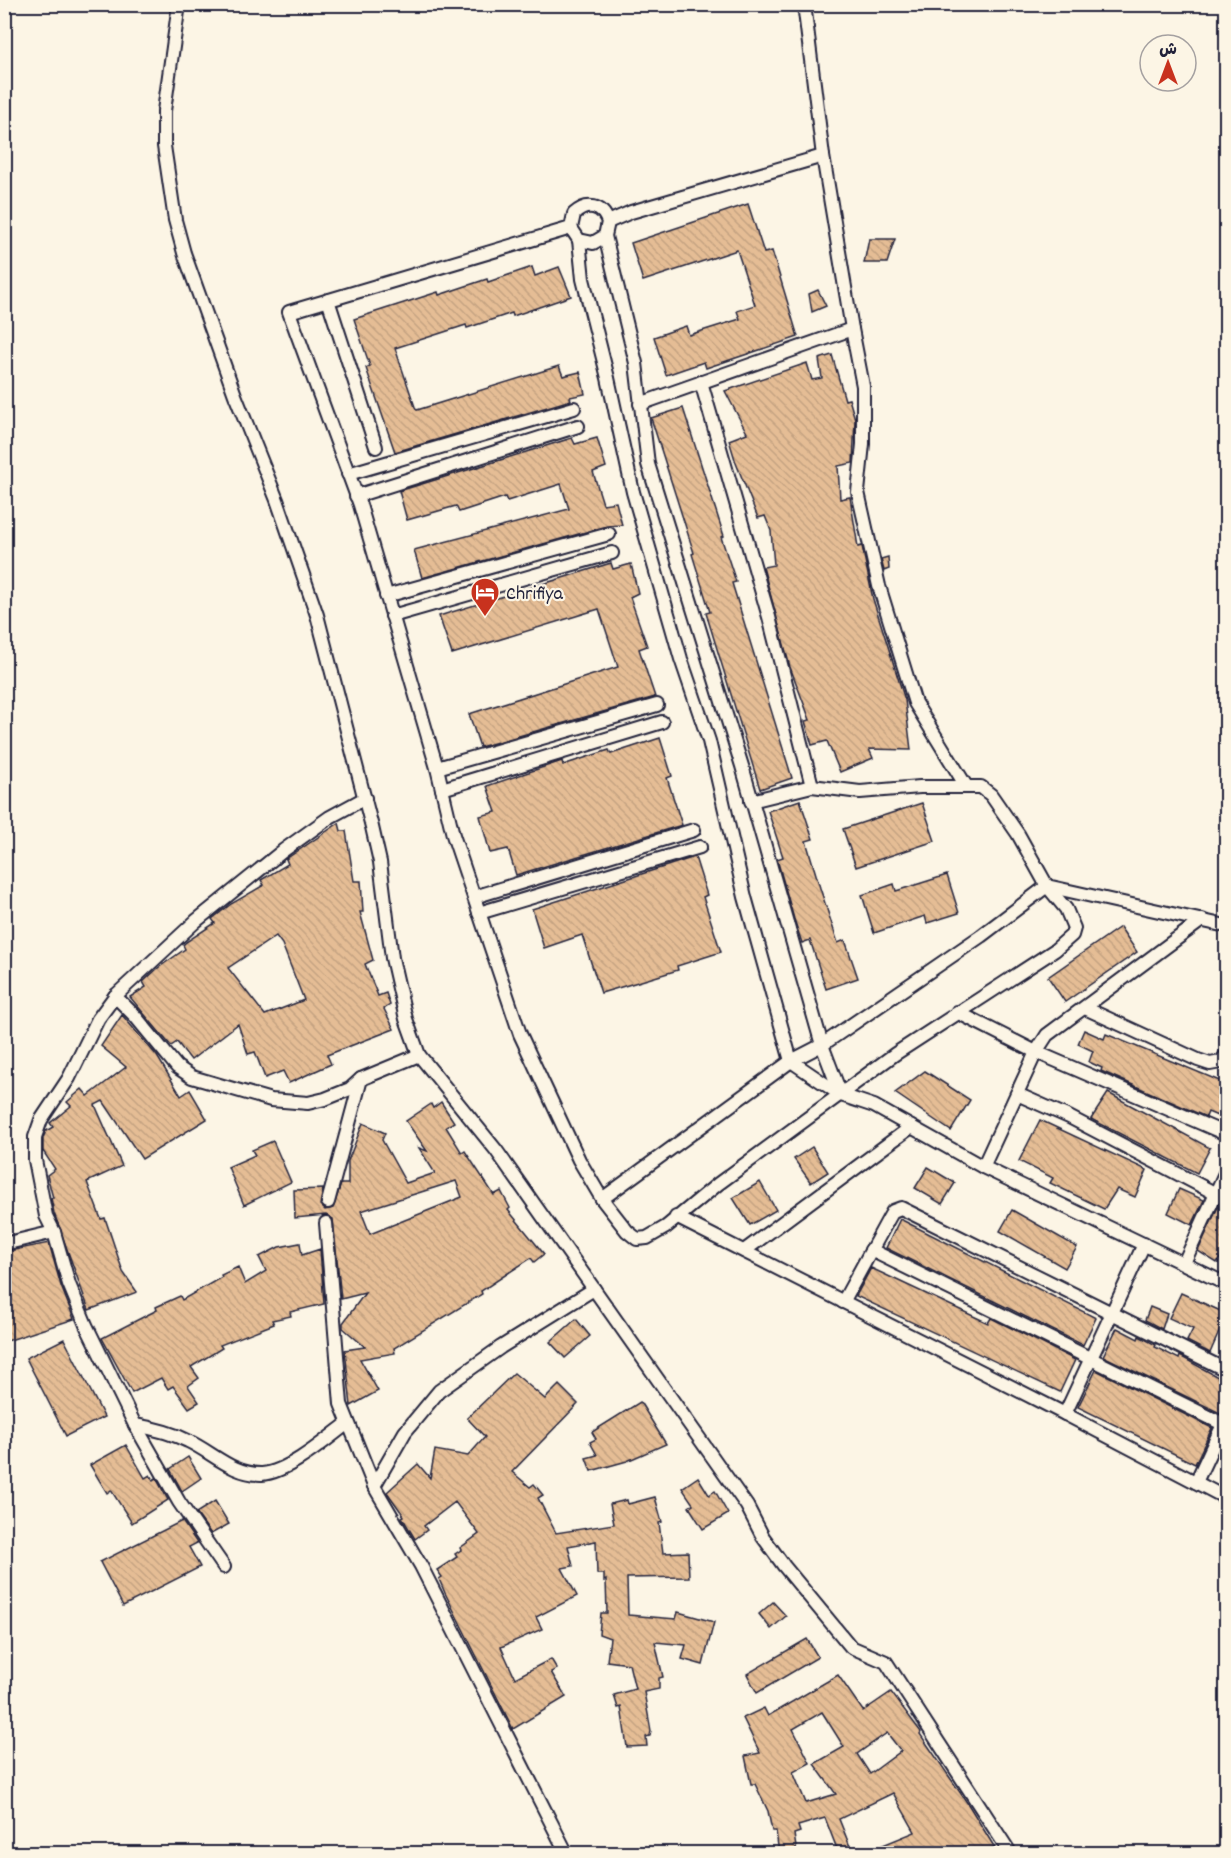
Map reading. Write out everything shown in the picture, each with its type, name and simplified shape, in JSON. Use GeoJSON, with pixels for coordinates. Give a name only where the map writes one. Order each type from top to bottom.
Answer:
{"type":"FeatureCollection","features":[{"type":"Feature","properties":{"kind":"street"},"geometry":{"type":"LineString","coordinates":[[179,4],[164,111],[164,146],[175,220],[184,253],[235,395],[277,500],[316,615],[380,862],[392,958],[406,1019],[419,1056],[496,1150],[574,1257],[594,1289],[747,1506],[763,1537],[784,1566],[851,1647],[886,1662],[1011,1854]]}},
{"type":"Feature","properties":{"kind":"street"},"geometry":{"type":"LineString","coordinates":[[804,4],[823,156],[863,386],[863,444],[858,492],[879,586],[915,703],[966,786]]}},
{"type":"Feature","properties":{"kind":"street"},"geometry":{"type":"LineString","coordinates":[[608,222],[640,209],[823,156]]}},
{"type":"Feature","properties":{"kind":"street"},"geometry":{"type":"LineString","coordinates":[[842,1095],[822,1045],[751,801],[651,475],[636,363],[605,236],[608,222],[601,210],[586,206],[574,214],[571,228],[579,240],[587,298],[609,378],[633,492],[681,659],[709,741],[744,897],[791,1061],[842,1095],[874,1106],[983,1167],[1227,1284]]}},
{"type":"Feature","properties":{"kind":"street"},"geometry":{"type":"LineString","coordinates":[[571,228],[289,312],[356,496],[437,768],[453,835],[520,1034],[579,1160],[602,1199],[627,1231],[637,1239],[647,1238],[895,1054],[1055,950],[1072,935],[1074,928],[1066,909],[1047,886],[1018,834],[991,795],[981,787],[860,792],[812,786],[751,801]]}},
{"type":"Feature","properties":{"kind":"street"},"geometry":{"type":"LineString","coordinates":[[579,240],[593,243],[605,236]]}},
{"type":"Feature","properties":{"kind":"street"},"geometry":{"type":"LineString","coordinates":[[328,300],[376,447]]}},
{"type":"Feature","properties":{"kind":"street"},"geometry":{"type":"LineString","coordinates":[[640,404],[852,329]]}},
{"type":"Feature","properties":{"kind":"street"},"geometry":{"type":"LineString","coordinates":[[701,382],[769,617],[812,786]]}},
{"type":"Feature","properties":{"kind":"street"},"geometry":{"type":"LineString","coordinates":[[348,474],[574,408]]}},
{"type":"Feature","properties":{"kind":"street"},"geometry":{"type":"LineString","coordinates":[[356,496],[578,426]]}},
{"type":"Feature","properties":{"kind":"street"},"geometry":{"type":"LineString","coordinates":[[484,434],[491,454]]}},
{"type":"Feature","properties":{"kind":"street"},"geometry":{"type":"LineString","coordinates":[[386,596],[609,534]]}},
{"type":"Feature","properties":{"kind":"street"},"geometry":{"type":"LineString","coordinates":[[392,616],[612,553]]}},
{"type":"Feature","properties":{"kind":"street"},"geometry":{"type":"LineString","coordinates":[[514,559],[521,580]]}},
{"type":"Feature","properties":{"kind":"street"},"geometry":{"type":"LineString","coordinates":[[437,768],[657,705]]}},
{"type":"Feature","properties":{"kind":"street"},"geometry":{"type":"LineString","coordinates":[[442,789],[578,750],[662,722]]}},
{"type":"Feature","properties":{"kind":"street"},"geometry":{"type":"LineString","coordinates":[[572,729],[578,750]]}},
{"type":"Feature","properties":{"kind":"street"},"geometry":{"type":"LineString","coordinates":[[224,1567],[179,1502],[135,1425],[86,1325],[69,1284],[54,1232],[46,1216],[35,1160],[35,1137],[41,1120],[69,1078],[98,1019],[115,996],[196,921],[284,850],[330,817],[365,798]]}},
{"type":"Feature","properties":{"kind":"street"},"geometry":{"type":"LineString","coordinates":[[474,897],[694,830]]}},
{"type":"Feature","properties":{"kind":"street"},"geometry":{"type":"LineString","coordinates":[[479,913],[603,878],[700,847]]}},
{"type":"Feature","properties":{"kind":"street"},"geometry":{"type":"LineString","coordinates":[[597,860],[603,878]]}},
{"type":"Feature","properties":{"kind":"street"},"geometry":{"type":"LineString","coordinates":[[602,1199],[791,1061],[822,1045],[981,936],[1047,886],[1227,926]]}},
{"type":"Feature","properties":{"kind":"street"},"geometry":{"type":"LineString","coordinates":[[983,1167],[1036,1052],[1047,1035],[1203,920]]}},
{"type":"Feature","properties":{"kind":"street"},"geometry":{"type":"LineString","coordinates":[[115,996],[135,1016],[177,1067],[192,1077],[210,1084],[253,1096],[308,1103],[350,1089],[361,1079],[419,1056]]}},
{"type":"Feature","properties":{"kind":"street"},"geometry":{"type":"LineString","coordinates":[[1085,1008],[1210,1064],[1221,1062],[1227,1055]]}},
{"type":"Feature","properties":{"kind":"street"},"geometry":{"type":"LineString","coordinates":[[957,1012],[1036,1052],[1227,1134]]}},
{"type":"Feature","properties":{"kind":"street"},"geometry":{"type":"LineString","coordinates":[[328,1202],[361,1079]]}},
{"type":"Feature","properties":{"kind":"street"},"geometry":{"type":"LineString","coordinates":[[1017,1094],[1069,1117],[1221,1197]]}},
{"type":"Feature","properties":{"kind":"street"},"geometry":{"type":"LineString","coordinates":[[744,1251],[911,1127]]}},
{"type":"Feature","properties":{"kind":"street"},"geometry":{"type":"LineString","coordinates":[[1184,1263],[1221,1197],[1227,1171]]}},
{"type":"Feature","properties":{"kind":"street"},"geometry":{"type":"LineString","coordinates":[[843,1302],[893,1212],[901,1208],[1227,1370]]}},
{"type":"Feature","properties":{"kind":"street"},"geometry":{"type":"LineString","coordinates":[[676,1217],[1227,1498]]}},
{"type":"Feature","properties":{"kind":"street"},"geometry":{"type":"LineString","coordinates":[[326,1223],[338,1386],[348,1423],[374,1486],[421,1566],[567,1854]]}},
{"type":"Feature","properties":{"kind":"street"},"geometry":{"type":"LineString","coordinates":[[4,1244],[54,1232]]}},
{"type":"Feature","properties":{"kind":"street"},"geometry":{"type":"LineString","coordinates":[[1065,1414],[1144,1244]]}},
{"type":"Feature","properties":{"kind":"street"},"geometry":{"type":"LineString","coordinates":[[871,1250],[1090,1358],[1225,1421],[1196,1482]]}},
{"type":"Feature","properties":{"kind":"street"},"geometry":{"type":"LineString","coordinates":[[374,1486],[405,1432],[439,1391],[501,1347],[594,1289]]}},
{"type":"Feature","properties":{"kind":"street"},"geometry":{"type":"LineString","coordinates":[[135,1425],[187,1440],[230,1467],[263,1474],[280,1468],[307,1453],[348,1423]]}},
{"type":"Feature","properties":{"kind":"building"},"geometry":{"type":"Polygon","coordinates":[[[748,204],[764,253],[772,251],[798,337],[706,368],[704,362],[666,375],[654,337],[686,326],[689,335],[740,319],[737,311],[755,305],[737,250],[643,281],[631,243],[748,204]]]}},
{"type":"Feature","properties":{"kind":"building"},"geometry":{"type":"Polygon","coordinates":[[[869,239],[895,239],[887,263],[864,263],[869,239]]]}},
{"type":"Feature","properties":{"kind":"building"},"geometry":{"type":"Polygon","coordinates":[[[532,267],[535,276],[559,267],[571,296],[513,316],[512,313],[467,328],[466,325],[395,348],[415,407],[417,410],[559,366],[563,376],[580,372],[585,394],[395,452],[366,368],[370,366],[354,319],[438,292],[439,295],[487,279],[488,282],[532,267]]]}},
{"type":"Feature","properties":{"kind":"building"},"geometry":{"type":"Polygon","coordinates":[[[818,290],[826,306],[812,312],[809,294],[818,290]]]}},
{"type":"Feature","properties":{"kind":"building"},"geometry":{"type":"Polygon","coordinates":[[[832,355],[845,400],[849,399],[855,419],[853,463],[838,466],[840,499],[850,497],[858,547],[862,546],[873,599],[905,700],[911,750],[869,749],[873,758],[840,772],[827,741],[812,745],[805,721],[810,720],[790,667],[763,567],[774,565],[771,531],[765,516],[758,518],[729,440],[747,433],[725,391],[807,363],[812,380],[822,378],[819,359],[832,355]]]}},
{"type":"Feature","properties":{"kind":"building"},"geometry":{"type":"Polygon","coordinates":[[[683,408],[724,536],[721,537],[736,582],[732,583],[792,778],[760,789],[706,613],[710,612],[692,554],[694,553],[651,418],[683,408]]]}},
{"type":"Feature","properties":{"kind":"building"},"geometry":{"type":"Polygon","coordinates":[[[572,438],[575,444],[597,438],[606,467],[593,472],[603,504],[616,502],[622,525],[607,526],[422,578],[414,550],[569,509],[561,484],[507,501],[505,497],[459,512],[456,506],[407,520],[399,491],[572,438]]]}},
{"type":"Feature","properties":{"kind":"building"},"geometry":{"type":"Polygon","coordinates":[[[888,557],[889,569],[884,571],[881,559],[888,557]]]}},
{"type":"Feature","properties":{"kind":"building"},"geometry":{"type":"Polygon","coordinates":[[[611,563],[613,569],[631,564],[638,593],[630,597],[647,646],[639,649],[655,697],[480,747],[469,714],[618,667],[599,609],[452,654],[439,616],[611,563]]]}},
{"type":"Feature","properties":{"kind":"building"},"geometry":{"type":"Polygon","coordinates":[[[660,738],[672,776],[667,778],[682,825],[516,875],[508,849],[490,853],[480,816],[496,812],[487,786],[562,761],[563,765],[609,750],[611,754],[660,738]]]}},
{"type":"Feature","properties":{"kind":"building"},"geometry":{"type":"Polygon","coordinates":[[[800,800],[813,839],[806,841],[820,888],[838,943],[845,940],[858,978],[826,989],[810,940],[802,943],[794,919],[777,859],[783,857],[768,811],[800,800]]]}},
{"type":"Feature","properties":{"kind":"building"},"geometry":{"type":"Polygon","coordinates":[[[922,803],[935,841],[856,867],[843,829],[922,803]]]}},
{"type":"Feature","properties":{"kind":"building"},"geometry":{"type":"Polygon","coordinates":[[[339,823],[341,831],[346,831],[354,881],[361,881],[363,912],[360,912],[373,960],[365,964],[378,996],[386,993],[390,1005],[384,1009],[394,1029],[327,1055],[331,1064],[289,1083],[283,1071],[265,1078],[255,1052],[248,1054],[238,1024],[191,1060],[177,1042],[171,1046],[130,997],[146,987],[143,982],[158,968],[185,949],[183,945],[186,942],[215,923],[212,919],[231,904],[264,885],[261,880],[288,864],[286,859],[339,823]],[[276,936],[228,968],[265,1015],[304,1000],[282,944],[276,936]]]}},
{"type":"Feature","properties":{"kind":"building"},"geometry":{"type":"Polygon","coordinates":[[[695,857],[707,895],[703,897],[721,952],[677,966],[678,970],[601,993],[582,935],[544,948],[532,909],[695,857]]]}},
{"type":"Feature","properties":{"kind":"building"},"geometry":{"type":"Polygon","coordinates":[[[947,875],[959,913],[927,923],[925,916],[874,933],[862,895],[894,884],[896,891],[947,875]]]}},
{"type":"Feature","properties":{"kind":"building"},"geometry":{"type":"Polygon","coordinates":[[[1120,927],[1137,952],[1065,1002],[1048,977],[1120,927]]]}},
{"type":"Feature","properties":{"kind":"building"},"geometry":{"type":"Polygon","coordinates":[[[122,1015],[157,1056],[181,1096],[190,1090],[207,1119],[142,1159],[103,1101],[95,1105],[122,1166],[87,1182],[101,1219],[105,1218],[123,1272],[137,1292],[89,1310],[54,1213],[47,1175],[55,1169],[43,1151],[43,1138],[46,1131],[53,1127],[50,1123],[71,1106],[67,1102],[82,1089],[88,1096],[126,1067],[101,1046],[122,1015]]]}},
{"type":"Feature","properties":{"kind":"building"},"geometry":{"type":"Polygon","coordinates":[[[1084,1030],[1104,1039],[1106,1034],[1227,1084],[1227,1120],[1208,1112],[1206,1117],[1101,1071],[1102,1068],[1089,1062],[1093,1051],[1078,1044],[1084,1030]]]}},
{"type":"Feature","properties":{"kind":"building"},"geometry":{"type":"Polygon","coordinates":[[[925,1071],[970,1100],[951,1131],[895,1093],[925,1071]]]}},
{"type":"Feature","properties":{"kind":"building"},"geometry":{"type":"Polygon","coordinates":[[[1108,1093],[1210,1148],[1197,1173],[1091,1119],[1108,1093]]]}},
{"type":"Feature","properties":{"kind":"building"},"geometry":{"type":"Polygon","coordinates":[[[441,1102],[454,1122],[446,1127],[462,1153],[465,1151],[494,1195],[501,1191],[510,1208],[508,1210],[544,1254],[534,1262],[531,1258],[481,1291],[482,1294],[394,1348],[395,1353],[360,1359],[378,1391],[351,1406],[345,1350],[365,1347],[343,1328],[343,1323],[365,1293],[341,1299],[333,1219],[326,1215],[295,1218],[294,1190],[323,1189],[320,1205],[325,1210],[333,1208],[341,1184],[348,1184],[348,1161],[363,1123],[385,1133],[382,1140],[406,1183],[435,1173],[419,1148],[427,1151],[406,1121],[431,1104],[433,1108],[441,1102]],[[456,1181],[361,1211],[370,1234],[462,1197],[456,1181]]]}},
{"type":"Feature","properties":{"kind":"building"},"geometry":{"type":"Polygon","coordinates":[[[1040,1120],[1147,1170],[1135,1197],[1117,1189],[1104,1209],[1050,1183],[1053,1178],[1019,1161],[1040,1120]]]}},
{"type":"Feature","properties":{"kind":"building"},"geometry":{"type":"Polygon","coordinates":[[[273,1141],[291,1182],[244,1205],[228,1167],[255,1155],[252,1150],[273,1141]]]}},
{"type":"Feature","properties":{"kind":"building"},"geometry":{"type":"Polygon","coordinates":[[[812,1147],[828,1172],[811,1183],[794,1159],[812,1147]]]}},
{"type":"Feature","properties":{"kind":"building"},"geometry":{"type":"Polygon","coordinates":[[[928,1167],[955,1183],[942,1204],[915,1188],[928,1167]]]}},
{"type":"Feature","properties":{"kind":"building"},"geometry":{"type":"Polygon","coordinates":[[[760,1182],[776,1210],[750,1225],[733,1198],[760,1182]]]}},
{"type":"Feature","properties":{"kind":"building"},"geometry":{"type":"Polygon","coordinates":[[[1179,1189],[1204,1200],[1192,1225],[1168,1213],[1179,1189]]]}},
{"type":"Feature","properties":{"kind":"building"},"geometry":{"type":"Polygon","coordinates":[[[1218,1207],[1227,1211],[1227,1247],[1217,1263],[1198,1251],[1218,1207]]]}},
{"type":"Feature","properties":{"kind":"building"},"geometry":{"type":"Polygon","coordinates":[[[1012,1210],[1077,1247],[1065,1268],[1000,1231],[1012,1210]]]}},
{"type":"Feature","properties":{"kind":"building"},"geometry":{"type":"Polygon","coordinates":[[[900,1219],[1096,1318],[1083,1345],[886,1248],[900,1219]]]}},
{"type":"Feature","properties":{"kind":"building"},"geometry":{"type":"Polygon","coordinates":[[[49,1243],[61,1286],[74,1319],[4,1342],[4,1252],[49,1243]]]}},
{"type":"Feature","properties":{"kind":"building"},"geometry":{"type":"Polygon","coordinates":[[[300,1243],[302,1255],[320,1249],[324,1304],[290,1312],[291,1316],[272,1320],[274,1324],[220,1345],[222,1348],[191,1367],[199,1378],[188,1386],[199,1402],[189,1408],[173,1386],[168,1389],[161,1378],[132,1393],[102,1338],[157,1310],[156,1307],[180,1296],[182,1300],[238,1267],[245,1284],[266,1271],[259,1257],[279,1247],[300,1243]]]}},
{"type":"Feature","properties":{"kind":"building"},"geometry":{"type":"Polygon","coordinates":[[[871,1268],[988,1323],[991,1318],[1075,1360],[1060,1392],[856,1296],[871,1268]]]}},
{"type":"Feature","properties":{"kind":"building"},"geometry":{"type":"Polygon","coordinates":[[[1181,1293],[1227,1314],[1210,1353],[1187,1341],[1193,1329],[1169,1318],[1181,1293]]]}},
{"type":"Feature","properties":{"kind":"building"},"geometry":{"type":"Polygon","coordinates":[[[1150,1307],[1167,1314],[1162,1329],[1145,1320],[1150,1307]]]}},
{"type":"Feature","properties":{"kind":"building"},"geometry":{"type":"Polygon","coordinates":[[[576,1319],[590,1336],[565,1358],[550,1342],[576,1319]]]}},
{"type":"Feature","properties":{"kind":"building"},"geometry":{"type":"Polygon","coordinates":[[[1117,1328],[1138,1339],[1139,1336],[1179,1359],[1180,1356],[1227,1382],[1227,1401],[1220,1413],[1103,1356],[1117,1328]]]}},
{"type":"Feature","properties":{"kind":"building"},"geometry":{"type":"Polygon","coordinates":[[[64,1339],[104,1417],[66,1436],[26,1358],[64,1339]]]}},
{"type":"Feature","properties":{"kind":"building"},"geometry":{"type":"Polygon","coordinates":[[[1096,1370],[1212,1428],[1195,1464],[1078,1407],[1096,1370]]]}},
{"type":"Feature","properties":{"kind":"building"},"geometry":{"type":"Polygon","coordinates":[[[514,1373],[545,1399],[559,1385],[578,1404],[512,1472],[530,1487],[534,1484],[543,1495],[538,1498],[556,1533],[614,1524],[610,1504],[627,1500],[628,1504],[655,1497],[662,1522],[659,1523],[663,1553],[688,1552],[689,1577],[627,1578],[628,1615],[676,1619],[678,1612],[714,1622],[703,1665],[682,1659],[686,1645],[655,1642],[663,1677],[659,1678],[659,1689],[644,1692],[651,1731],[650,1736],[646,1737],[647,1746],[627,1747],[621,1707],[618,1708],[614,1695],[635,1689],[629,1664],[607,1661],[610,1638],[599,1634],[601,1613],[607,1613],[606,1580],[604,1581],[604,1574],[597,1574],[596,1541],[568,1546],[573,1566],[562,1568],[577,1596],[536,1617],[542,1629],[501,1647],[515,1678],[551,1659],[557,1669],[551,1672],[566,1697],[513,1729],[445,1593],[439,1579],[442,1577],[437,1570],[457,1557],[455,1554],[461,1550],[460,1548],[479,1534],[455,1502],[424,1526],[427,1530],[415,1539],[402,1517],[404,1516],[387,1492],[418,1464],[430,1478],[435,1450],[468,1456],[485,1437],[467,1418],[514,1373]]]}},
{"type":"Feature","properties":{"kind":"building"},"geometry":{"type":"Polygon","coordinates":[[[640,1402],[666,1444],[627,1461],[591,1471],[586,1458],[597,1455],[590,1442],[596,1439],[592,1432],[640,1402]]]}},
{"type":"Feature","properties":{"kind":"building"},"geometry":{"type":"Polygon","coordinates":[[[126,1445],[145,1478],[150,1475],[153,1480],[156,1478],[168,1500],[132,1523],[111,1490],[107,1493],[90,1465],[126,1445]]]}},
{"type":"Feature","properties":{"kind":"building"},"geometry":{"type":"Polygon","coordinates":[[[188,1457],[201,1478],[182,1491],[170,1469],[188,1457]]]}},
{"type":"Feature","properties":{"kind":"building"},"geometry":{"type":"Polygon","coordinates":[[[698,1477],[709,1495],[715,1491],[728,1514],[703,1529],[689,1507],[693,1504],[682,1488],[698,1477]]]}},
{"type":"Feature","properties":{"kind":"building"},"geometry":{"type":"Polygon","coordinates":[[[215,1501],[229,1524],[211,1534],[196,1513],[215,1501]]]}},
{"type":"Feature","properties":{"kind":"building"},"geometry":{"type":"Polygon","coordinates":[[[182,1521],[197,1543],[189,1547],[200,1567],[123,1606],[100,1562],[182,1521]]]}},
{"type":"Feature","properties":{"kind":"building"},"geometry":{"type":"Polygon","coordinates":[[[773,1602],[786,1616],[771,1629],[759,1614],[773,1602]]]}},
{"type":"Feature","properties":{"kind":"building"},"geometry":{"type":"Polygon","coordinates":[[[807,1639],[818,1657],[757,1693],[747,1674],[807,1639]]]}},
{"type":"Feature","properties":{"kind":"building"},"geometry":{"type":"Polygon","coordinates":[[[838,1675],[863,1711],[891,1692],[921,1732],[920,1734],[995,1848],[983,1854],[861,1854],[915,1832],[893,1793],[839,1819],[853,1854],[839,1854],[825,1818],[798,1826],[800,1832],[794,1834],[797,1854],[779,1854],[776,1831],[772,1831],[768,1811],[755,1784],[751,1784],[745,1756],[760,1753],[743,1718],[764,1708],[768,1716],[838,1675]],[[822,1712],[793,1729],[810,1763],[793,1772],[806,1803],[836,1794],[814,1764],[844,1747],[822,1712]],[[887,1733],[857,1754],[870,1774],[901,1751],[887,1733]]]}},
{"type":"Feature","properties":{"kind":"place","name":"Chrifiya"},"geometry":{"type":"Point","coordinates":[485,618]}}]}
